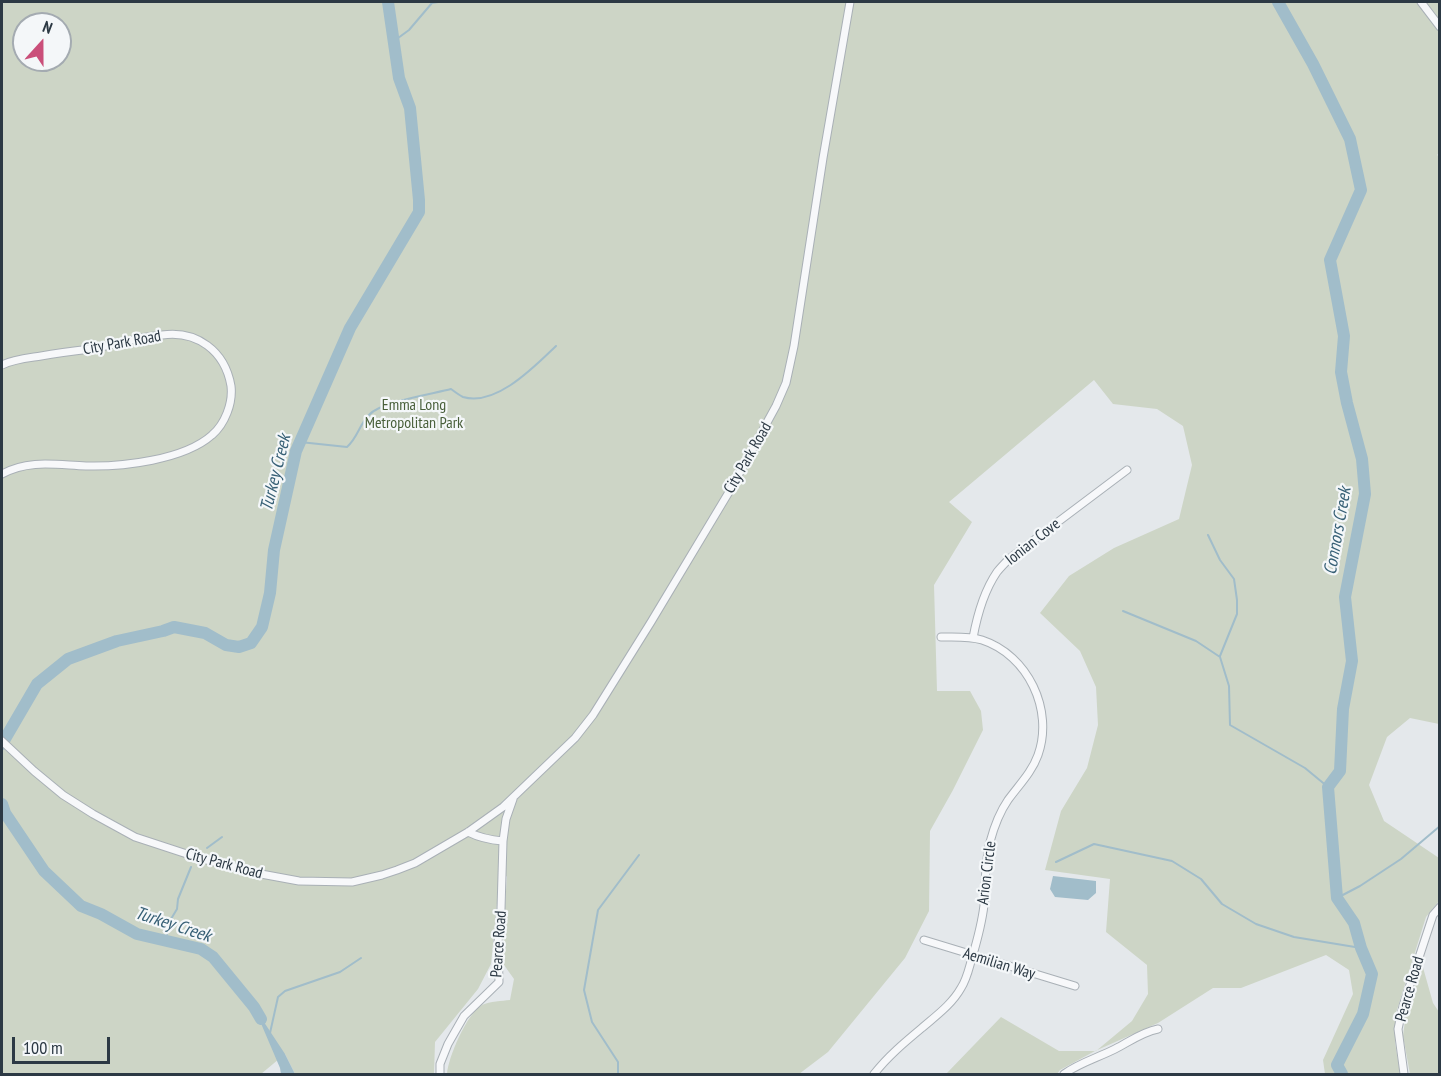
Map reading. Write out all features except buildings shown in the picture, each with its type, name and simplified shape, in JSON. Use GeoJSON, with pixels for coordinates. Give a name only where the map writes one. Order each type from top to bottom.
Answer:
{"type":"FeatureCollection","features":[{"type":"Feature","properties":{"kind":"street","name":"City Park Road"},"geometry":{"type":"LineString","coordinates":[[2,741],[63,795],[135,837],[199,858],[299,881],[342,883],[382,875],[415,863],[468,832],[502,807],[575,738],[598,707],[748,459],[780,399],[794,346],[850,2]]}},
{"type":"Feature","properties":{"kind":"street"},"geometry":{"type":"LineString","coordinates":[[1422,2],[1440,27]]}},
{"type":"Feature","properties":{"kind":"street","name":"City Park Road"},"geometry":{"type":"LineString","coordinates":[[2,365],[23,358],[95,348],[163,334],[179,335],[199,340],[221,358],[229,377],[231,395],[227,412],[213,435],[178,454],[118,465],[39,463],[10,469],[2,474]]}},
{"type":"Feature","properties":{"kind":"street","name":"Ionian Cove"},"geometry":{"type":"LineString","coordinates":[[973,638],[985,595],[997,572],[1010,558],[1127,470]]}},
{"type":"Feature","properties":{"kind":"street","name":"Arion Circle"},"geometry":{"type":"LineString","coordinates":[[874,1074],[889,1056],[946,1008],[963,986],[982,916],[992,832],[1002,809],[1030,772],[1042,741],[1042,707],[1022,668],[998,648],[981,640],[962,637],[941,638]]}},
{"type":"Feature","properties":{"kind":"street","name":"Pearce Road"},"geometry":{"type":"LineString","coordinates":[[440,1074],[440,1064],[448,1044],[464,1016],[499,982],[498,942],[503,841],[506,819],[514,796]]}},
{"type":"Feature","properties":{"kind":"street"},"geometry":{"type":"LineString","coordinates":[[468,832],[478,837],[503,841]]}},
{"type":"Feature","properties":{"kind":"street","name":"Pearce Road"},"geometry":{"type":"LineString","coordinates":[[1404,1074],[1398,1029],[1432,915],[1440,908]]}},
{"type":"Feature","properties":{"kind":"street","name":"Aemilian Way"},"geometry":{"type":"LineString","coordinates":[[924,940],[1075,986]]}},
{"type":"Feature","properties":{"kind":"street"},"geometry":{"type":"LineString","coordinates":[[1064,1074],[1092,1058],[1158,1029]]}},
{"type":"Feature","properties":{"kind":"green space","name":"Emma Long Metropolitan Park"},"geometry":{"type":"Polygon","coordinates":[[[2,2],[1439,2],[1440,152],[1437,155],[1440,157],[1439,724],[1410,718],[1387,737],[1369,785],[1384,821],[1439,858],[1439,901],[1426,917],[1396,1013],[1395,1042],[1400,1074],[1325,1074],[1323,1060],[1353,994],[1349,970],[1326,955],[1241,988],[1213,988],[1158,1023],[1097,1050],[1132,1021],[1148,994],[1147,965],[1106,932],[1110,879],[1045,870],[1061,811],[1087,768],[1098,725],[1096,687],[1080,651],[1040,613],[1069,576],[1114,548],[1179,519],[1192,465],[1183,426],[1157,409],[1113,404],[1094,380],[949,502],[972,522],[934,585],[937,691],[970,691],[981,711],[983,730],[930,831],[929,911],[905,958],[828,1052],[799,1074],[447,1074],[459,1036],[470,1017],[482,1005],[510,1000],[514,979],[504,965],[503,936],[507,876],[499,883],[491,964],[478,989],[435,1042],[434,1074],[295,1074],[285,1054],[261,1074],[2,1074],[2,2]]]}},
{"type":"Feature","properties":{"kind":"green space"},"geometry":{"type":"Polygon","coordinates":[[[1422,964],[1433,1003],[1439,1012],[1439,1074],[1410,1074],[1403,1036],[1406,1013],[1422,964]]]}},
{"type":"Feature","properties":{"kind":"green space"},"geometry":{"type":"Polygon","coordinates":[[[1001,1017],[1059,1051],[1095,1051],[1060,1070],[1057,1074],[946,1074],[1001,1017]]]}},
{"type":"Feature","properties":{"kind":"water"},"geometry":{"type":"Polygon","coordinates":[[[1053,876],[1096,881],[1096,893],[1088,900],[1055,897],[1050,889],[1053,876]]]}},
{"type":"Feature","properties":{"kind":"water"},"geometry":{"type":"Polygon","coordinates":[[[254,1007],[285,1054],[295,1074],[281,1074],[254,1007]]]}},
{"type":"Feature","properties":{"kind":"waterway","name":"Turkey Creek"},"geometry":{"type":"LineString","coordinates":[[2,744],[37,684],[68,659],[117,641],[174,627],[205,633],[226,645],[239,647],[251,643],[262,627],[270,593],[274,550],[296,451],[350,328],[419,212],[410,108],[399,78],[388,2]]}},
{"type":"Feature","properties":{"kind":"waterway"},"geometry":{"type":"LineString","coordinates":[[394,41],[409,30],[432,3],[438,2]]}},
{"type":"Feature","properties":{"kind":"waterway","name":"Connors Creek"},"geometry":{"type":"LineString","coordinates":[[1278,2],[1313,64],[1350,139],[1361,190],[1330,260],[1344,336],[1341,372],[1362,459],[1365,494],[1345,597],[1352,661],[1343,709],[1340,771],[1328,787],[1337,898],[1354,923],[1372,974],[1363,1014],[1337,1065],[1342,1074]]}},
{"type":"Feature","properties":{"kind":"waterway"},"geometry":{"type":"LineString","coordinates":[[300,442],[347,447],[375,410],[407,399],[451,389],[463,397],[488,396],[514,383],[556,346]]}},
{"type":"Feature","properties":{"kind":"waterway"},"geometry":{"type":"LineString","coordinates":[[1208,535],[1220,560],[1234,579],[1237,600],[1237,614],[1220,656]]}},
{"type":"Feature","properties":{"kind":"waterway"},"geometry":{"type":"LineString","coordinates":[[1123,611],[1196,641],[1220,657],[1229,686],[1230,725],[1305,768],[1328,787]]}},
{"type":"Feature","properties":{"kind":"waterway","name":"Turkey Creek"},"geometry":{"type":"LineString","coordinates":[[2,804],[5,813],[44,871],[81,906],[137,934],[201,949],[213,957],[254,1007],[261,1019]]}},
{"type":"Feature","properties":{"kind":"waterway"},"geometry":{"type":"LineString","coordinates":[[1337,898],[1401,859],[1440,826]]}},
{"type":"Feature","properties":{"kind":"waterway"},"geometry":{"type":"LineString","coordinates":[[207,848],[222,837]]}},
{"type":"Feature","properties":{"kind":"waterway"},"geometry":{"type":"LineString","coordinates":[[1056,862],[1094,844],[1172,861],[1201,879],[1222,904],[1256,924],[1294,937],[1361,948]]}},
{"type":"Feature","properties":{"kind":"waterway"},"geometry":{"type":"LineString","coordinates":[[618,1074],[618,1062],[592,1022],[584,990],[598,910],[639,855]]}},
{"type":"Feature","properties":{"kind":"waterway"},"geometry":{"type":"LineString","coordinates":[[166,941],[168,924],[177,909],[178,899],[191,867]]}},
{"type":"Feature","properties":{"kind":"waterway"},"geometry":{"type":"LineString","coordinates":[[270,1033],[278,997],[285,991],[340,972],[361,958]]}}]}
